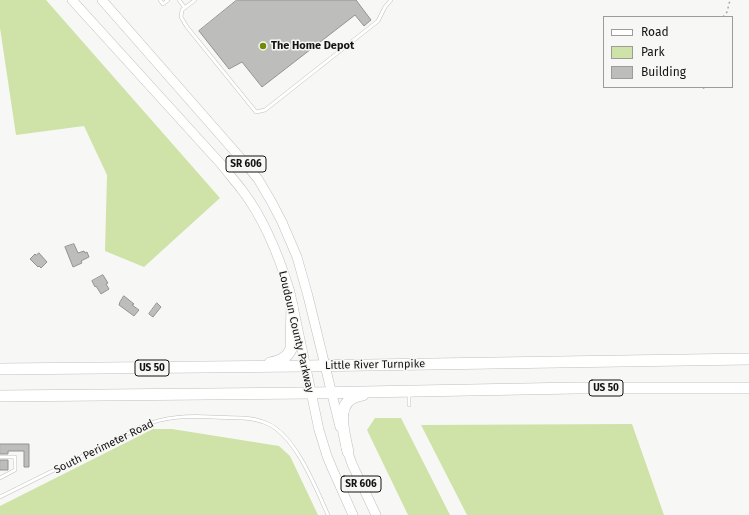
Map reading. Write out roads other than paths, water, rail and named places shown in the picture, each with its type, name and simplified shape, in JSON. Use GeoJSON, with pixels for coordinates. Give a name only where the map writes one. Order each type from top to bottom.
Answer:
{"type":"FeatureCollection","features":[{"type":"Feature","properties":{"kind":"highway"},"geometry":{"type":"LineString","coordinates":[[245,367],[277,362],[289,354],[292,342],[292,305]]}},
{"type":"Feature","properties":{"kind":"highway","name":"Little River Turnpike"},"geometry":{"type":"LineString","coordinates":[[0,369],[245,367],[749,359]]}},
{"type":"Feature","properties":{"kind":"highway","name":"US 50"},"geometry":{"type":"LineString","coordinates":[[0,396],[310,394],[576,388],[749,388]]}},
{"type":"Feature","properties":{"kind":"highway"},"geometry":{"type":"LineString","coordinates":[[348,452],[342,419],[344,407],[347,402],[356,396],[380,392]]}},
{"type":"Feature","properties":{"kind":"main road","name":"Loudoun County Parkway"},"geometry":{"type":"LineString","coordinates":[[72,0],[220,164],[243,191],[257,213],[274,246],[285,276],[317,425],[327,456],[353,515]]}},
{"type":"Feature","properties":{"kind":"main road","name":"Loudoun County Parkway"},"geometry":{"type":"LineString","coordinates":[[102,0],[244,162],[258,179],[271,201],[291,241],[299,262],[339,424],[352,464],[376,515]]}},
{"type":"Feature","properties":{"kind":"lane"},"geometry":{"type":"LineString","coordinates":[[160,0],[163,4],[168,0]]}},
{"type":"Feature","properties":{"kind":"lane"},"geometry":{"type":"LineString","coordinates":[[179,0],[185,8]]}},
{"type":"Feature","properties":{"kind":"lane"},"geometry":{"type":"LineString","coordinates":[[195,0],[182,10],[181,17],[256,112],[265,110],[378,21],[385,7],[391,0]]}},
{"type":"Feature","properties":{"kind":"lane"},"geometry":{"type":"LineString","coordinates":[[409,391],[409,405]]}},
{"type":"Feature","properties":{"kind":"lane","name":"South Perimeter Road"},"geometry":{"type":"LineString","coordinates":[[0,497],[149,423],[180,417],[245,418],[258,420],[268,424],[286,439],[297,452],[308,471],[328,515]]}},
{"type":"Feature","properties":{"kind":"lane"},"geometry":{"type":"LineString","coordinates":[[0,457],[15,457],[15,470],[0,478]]}},
{"type":"Feature","properties":{"kind":"place","name":"The Home Depot"},"geometry":{"type":"Point","coordinates":[263,46]}}]}
